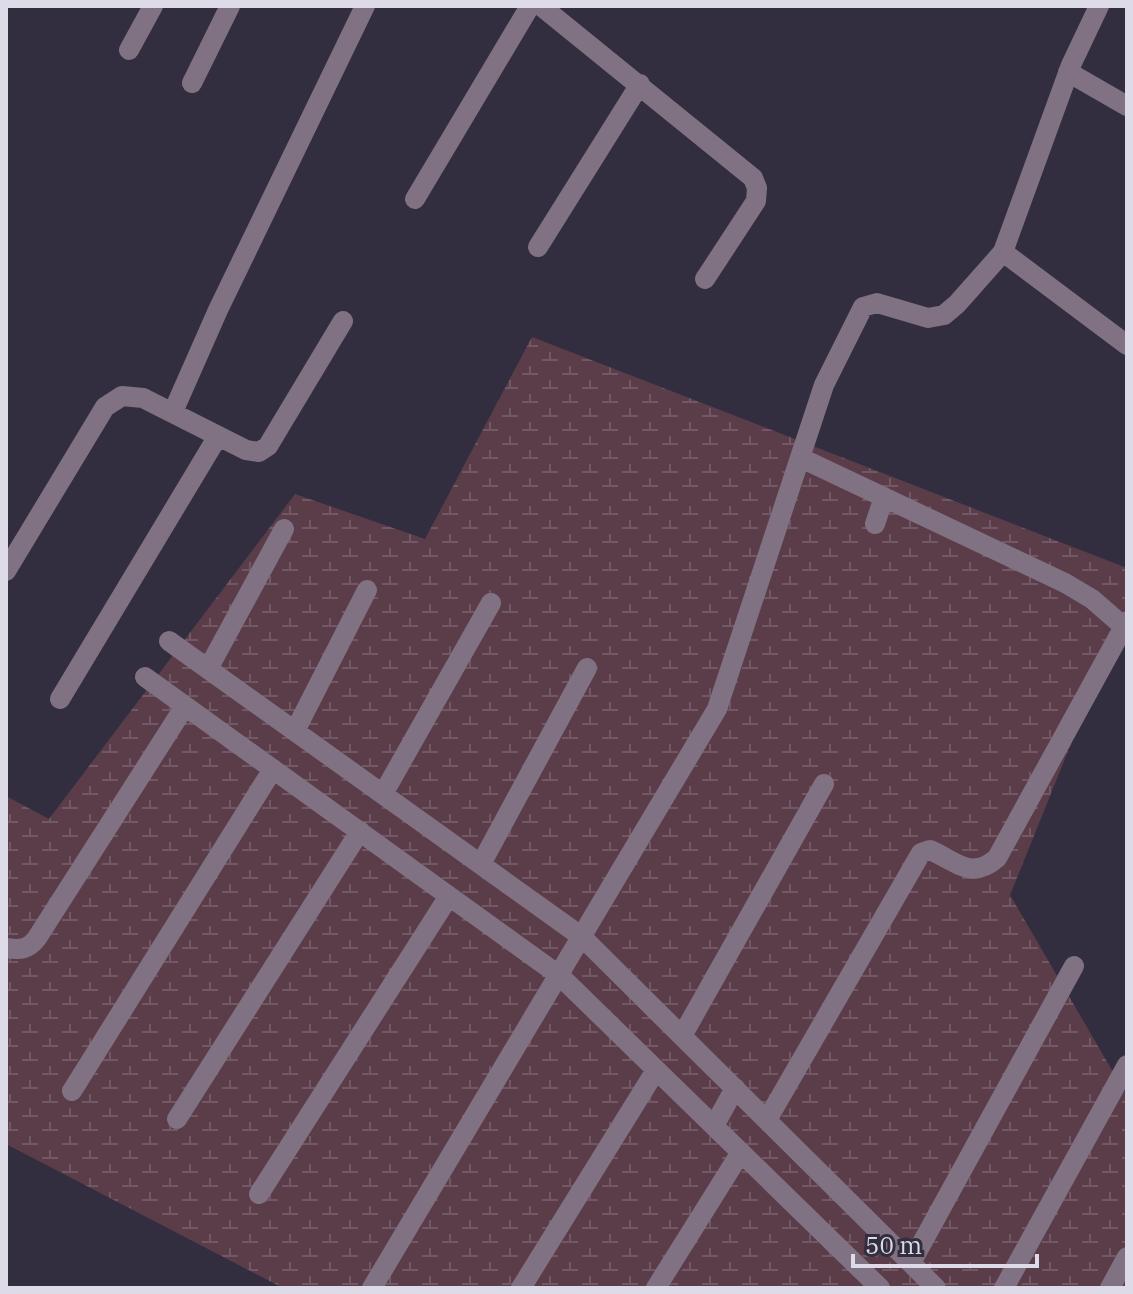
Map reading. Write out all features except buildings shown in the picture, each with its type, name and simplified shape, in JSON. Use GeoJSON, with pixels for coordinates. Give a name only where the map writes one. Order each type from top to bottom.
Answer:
{"type":"FeatureCollection","features":[{"type":"Feature","properties":{"kind":"street"},"geometry":{"type":"LineString","coordinates":[[129,50],[153,6]]}},
{"type":"Feature","properties":{"kind":"street"},"geometry":{"type":"LineString","coordinates":[[192,83],[230,6]]}},
{"type":"Feature","properties":{"kind":"street"},"geometry":{"type":"LineString","coordinates":[[173,412],[218,310],[365,6]]}},
{"type":"Feature","properties":{"kind":"street"},"geometry":{"type":"LineString","coordinates":[[415,199],[530,6]]}},
{"type":"Feature","properties":{"kind":"street"},"geometry":{"type":"LineString","coordinates":[[541,6],[753,178],[757,188],[756,201],[705,279]]}},
{"type":"Feature","properties":{"kind":"street"},"geometry":{"type":"LineString","coordinates":[[372,1288],[717,709],[824,385],[863,307],[877,303],[928,318],[944,315],[1003,252],[1068,72],[1099,6]]}},
{"type":"Feature","properties":{"kind":"street"},"geometry":{"type":"LineString","coordinates":[[1068,72],[1127,106]]}},
{"type":"Feature","properties":{"kind":"street"},"geometry":{"type":"LineString","coordinates":[[538,247],[640,84]]}},
{"type":"Feature","properties":{"kind":"street"},"geometry":{"type":"LineString","coordinates":[[1003,252],[1127,345]]}},
{"type":"Feature","properties":{"kind":"street"},"geometry":{"type":"LineString","coordinates":[[6,571],[105,407],[122,396],[143,398],[246,450],[259,452],[268,446],[343,321]]}},
{"type":"Feature","properties":{"kind":"street"},"geometry":{"type":"LineString","coordinates":[[60,699],[218,436]]}},
{"type":"Feature","properties":{"kind":"street"},"geometry":{"type":"LineString","coordinates":[[767,1120],[921,853],[930,850],[977,870],[997,858],[1125,624],[1065,583],[801,458]]}},
{"type":"Feature","properties":{"kind":"street"},"geometry":{"type":"LineString","coordinates":[[875,524],[884,497]]}},
{"type":"Feature","properties":{"kind":"street"},"geometry":{"type":"LineString","coordinates":[[208,669],[284,529]]}},
{"type":"Feature","properties":{"kind":"street"},"geometry":{"type":"LineString","coordinates":[[295,731],[367,590]]}},
{"type":"Feature","properties":{"kind":"street"},"geometry":{"type":"LineString","coordinates":[[383,794],[491,603]]}},
{"type":"Feature","properties":{"kind":"street"},"geometry":{"type":"LineString","coordinates":[[169,641],[582,937],[936,1288]]}},
{"type":"Feature","properties":{"kind":"street"},"geometry":{"type":"LineString","coordinates":[[481,864],[587,668]]}},
{"type":"Feature","properties":{"kind":"street"},"geometry":{"type":"LineString","coordinates":[[145,677],[560,976],[741,1152],[858,1280],[880,1288]]}},
{"type":"Feature","properties":{"kind":"street"},"geometry":{"type":"LineString","coordinates":[[6,948],[20,950],[30,946],[37,938],[185,706]]}},
{"type":"Feature","properties":{"kind":"street"},"geometry":{"type":"LineString","coordinates":[[72,1091],[273,769]]}},
{"type":"Feature","properties":{"kind":"street"},"geometry":{"type":"LineString","coordinates":[[682,1036],[824,784]]}},
{"type":"Feature","properties":{"kind":"street"},"geometry":{"type":"LineString","coordinates":[[177,1119],[360,831]]}},
{"type":"Feature","properties":{"kind":"street"},"geometry":{"type":"LineString","coordinates":[[259,1194],[449,896]]}},
{"type":"Feature","properties":{"kind":"street"},"geometry":{"type":"LineString","coordinates":[[911,1263],[1074,966]]}},
{"type":"Feature","properties":{"kind":"street"},"geometry":{"type":"LineString","coordinates":[[1004,1288],[1127,1065]]}},
{"type":"Feature","properties":{"kind":"street"},"geometry":{"type":"LineString","coordinates":[[521,1288],[656,1070]]}},
{"type":"Feature","properties":{"kind":"street"},"geometry":{"type":"LineString","coordinates":[[714,1126],[735,1088]]}},
{"type":"Feature","properties":{"kind":"street"},"geometry":{"type":"LineString","coordinates":[[664,1285],[741,1152]]}},
{"type":"Feature","properties":{"kind":"street"},"geometry":{"type":"LineString","coordinates":[[1110,1288],[1127,1257]]}},
{"type":"Feature","properties":{"kind":"green space"},"geometry":{"type":"Polygon","coordinates":[[[532,337],[1127,568],[1127,605],[1010,895],[1127,1096],[1127,1288],[283,1288],[6,1144],[6,796],[49,819],[295,494],[425,539],[532,337]]]}}]}
